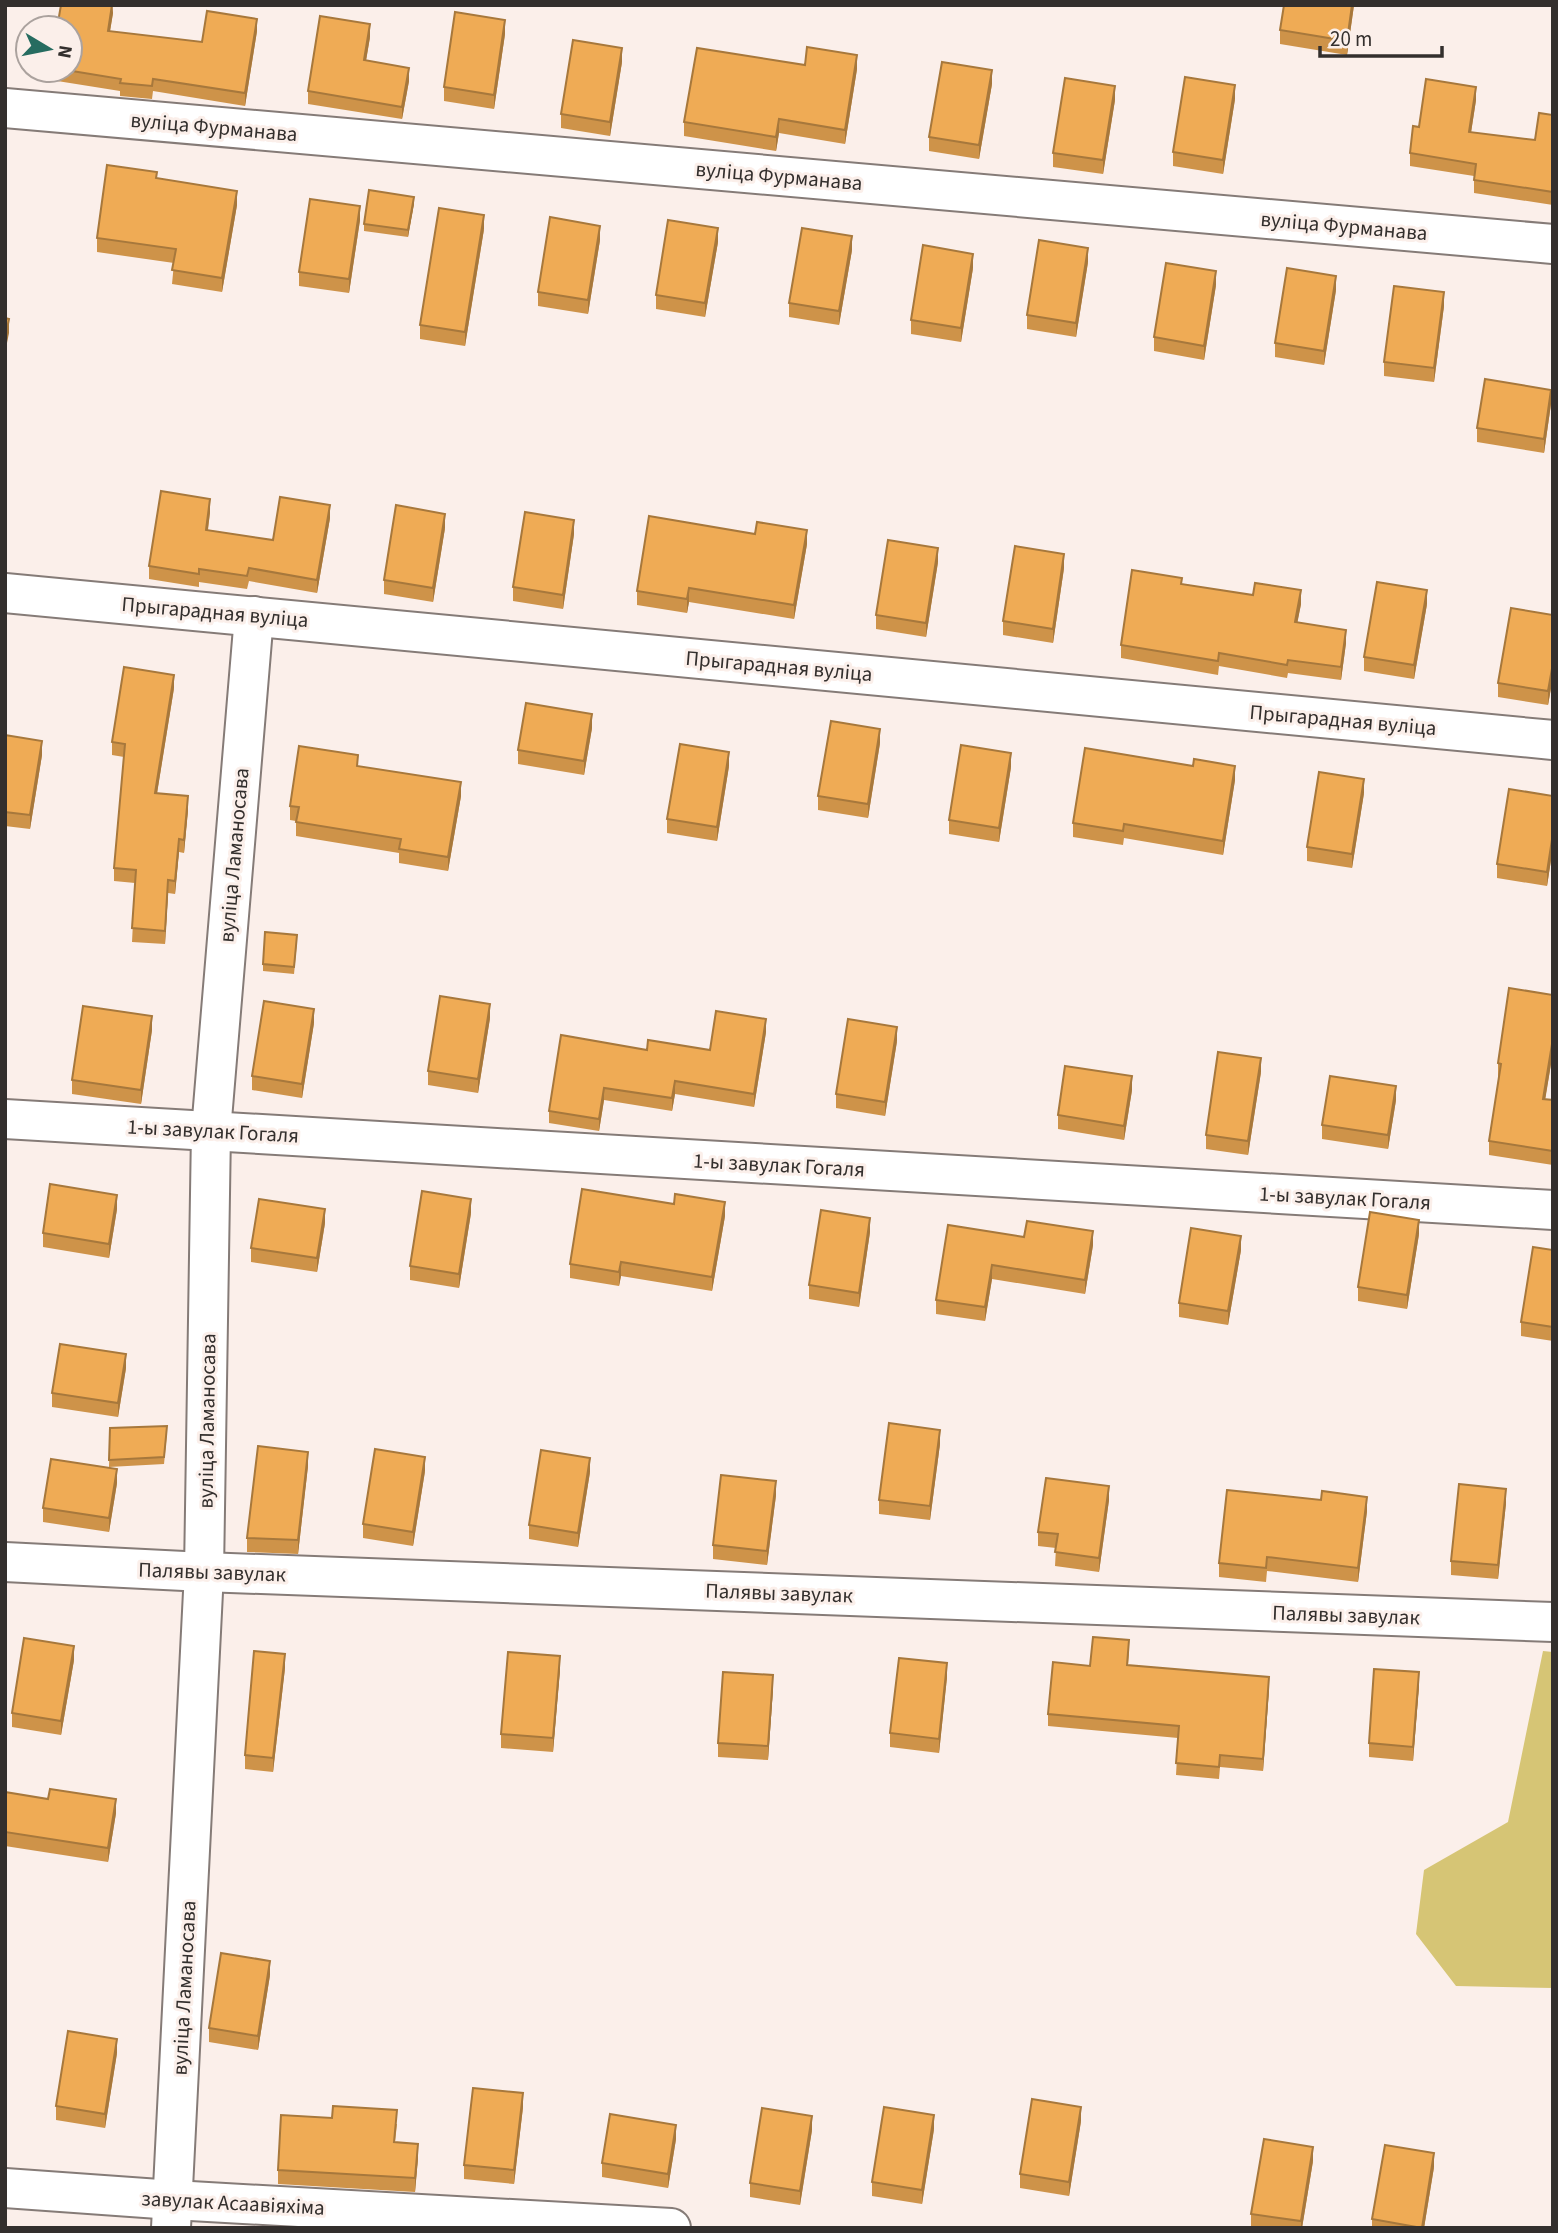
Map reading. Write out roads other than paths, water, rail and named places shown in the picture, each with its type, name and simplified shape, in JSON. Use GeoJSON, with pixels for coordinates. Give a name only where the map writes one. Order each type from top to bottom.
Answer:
{"type":"FeatureCollection","features":[{"type":"Feature","properties":{"kind":"street","name":"вуліца Фурманава"},"geometry":{"type":"LineString","coordinates":[[5,108],[1553,244]]}},
{"type":"Feature","properties":{"kind":"street","name":"Прыгарадная вуліца"},"geometry":{"type":"LineString","coordinates":[[5,593],[1553,740]]}},
{"type":"Feature","properties":{"kind":"street","name":"вуліца Ламаносава"},"geometry":{"type":"LineString","coordinates":[[172,2214],[204,1572],[211,1131],[254,616]]}},
{"type":"Feature","properties":{"kind":"street","name":"1-ы завулак Гогаля"},"geometry":{"type":"LineString","coordinates":[[5,1119],[1553,1210]]}},
{"type":"Feature","properties":{"kind":"street","name":"Палявы завулак"},"geometry":{"type":"LineString","coordinates":[[5,1562],[204,1572],[1553,1622]]}},
{"type":"Feature","properties":{"kind":"street","name":"завулак Асаавіяхіма"},"geometry":{"type":"LineString","coordinates":[[5,2188],[172,2214],[671,2228]]}}]}
